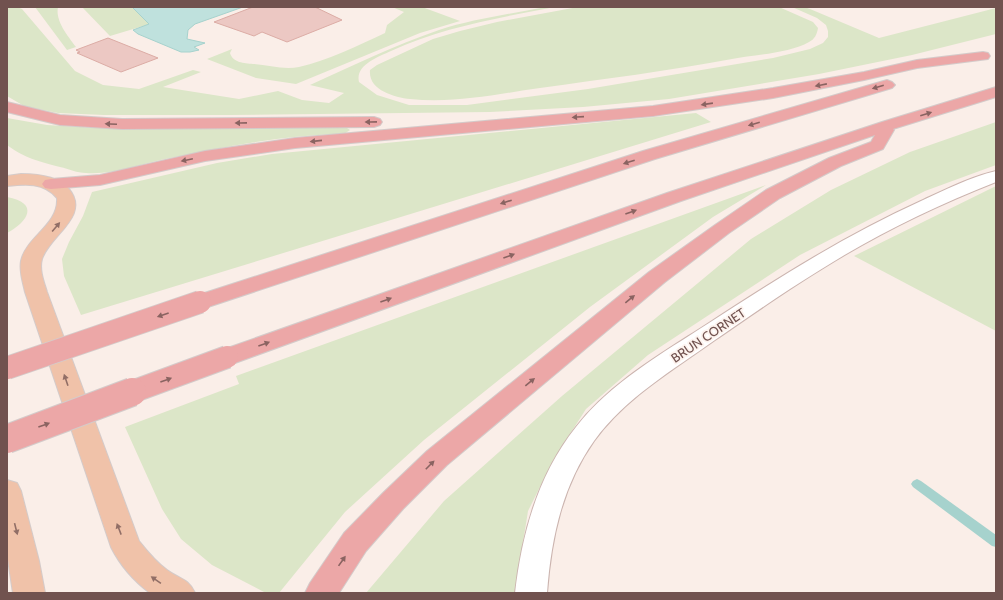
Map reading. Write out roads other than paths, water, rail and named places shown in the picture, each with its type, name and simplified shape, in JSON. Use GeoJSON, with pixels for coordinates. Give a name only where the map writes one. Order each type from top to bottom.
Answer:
{"type":"FeatureCollection","features":[{"type":"Feature","properties":{"kind":"highway"},"geometry":{"type":"LineString","coordinates":[[51,184],[100,180],[205,156],[264,146],[550,119],[653,111],[690,106],[820,85],[917,64],[990,55]]}},
{"type":"Feature","properties":{"kind":"highway"},"geometry":{"type":"LineString","coordinates":[[7,368],[200,302],[649,155],[990,55]]}},
{"type":"Feature","properties":{"kind":"highway"},"geometry":{"type":"LineString","coordinates":[[7,439],[227,357],[674,196],[888,125],[996,92]]}},
{"type":"Feature","properties":{"kind":"highway"},"geometry":{"type":"LineString","coordinates":[[7,107],[60,120],[122,124],[550,119]]}},
{"type":"Feature","properties":{"kind":"highway"},"geometry":{"type":"LineString","coordinates":[[321,593],[355,542],[393,500],[431,463],[461,438],[657,277],[722,229],[773,194],[835,162],[877,145],[888,125]]}},
{"type":"Feature","properties":{"kind":"main road"},"geometry":{"type":"LineString","coordinates":[[12,179],[32,180],[51,184],[65,194],[67,208],[60,222],[40,244],[32,258],[31,272],[36,292],[126,547],[137,563],[154,578],[179,593]]}},
{"type":"Feature","properties":{"kind":"main road"},"geometry":{"type":"LineString","coordinates":[[7,491],[24,561],[29,593]]}},
{"type":"Feature","properties":{"kind":"street","name":"BRUN CORNET"},"geometry":{"type":"LineString","coordinates":[[531,593],[540,530],[553,491],[578,446],[593,425],[622,396],[716,329],[801,273],[851,243],[910,214],[996,176]]}},
{"type":"Feature","properties":{"kind":"water"},"geometry":{"type":"Polygon","coordinates":[[[132,7],[243,7],[195,24],[188,30],[187,39],[205,43],[194,47],[199,50],[181,52],[138,34],[133,30],[149,24],[132,7]]]}},
{"type":"Feature","properties":{"kind":"waterway"},"geometry":{"type":"LineString","coordinates":[[917,484],[996,542]]}}]}
